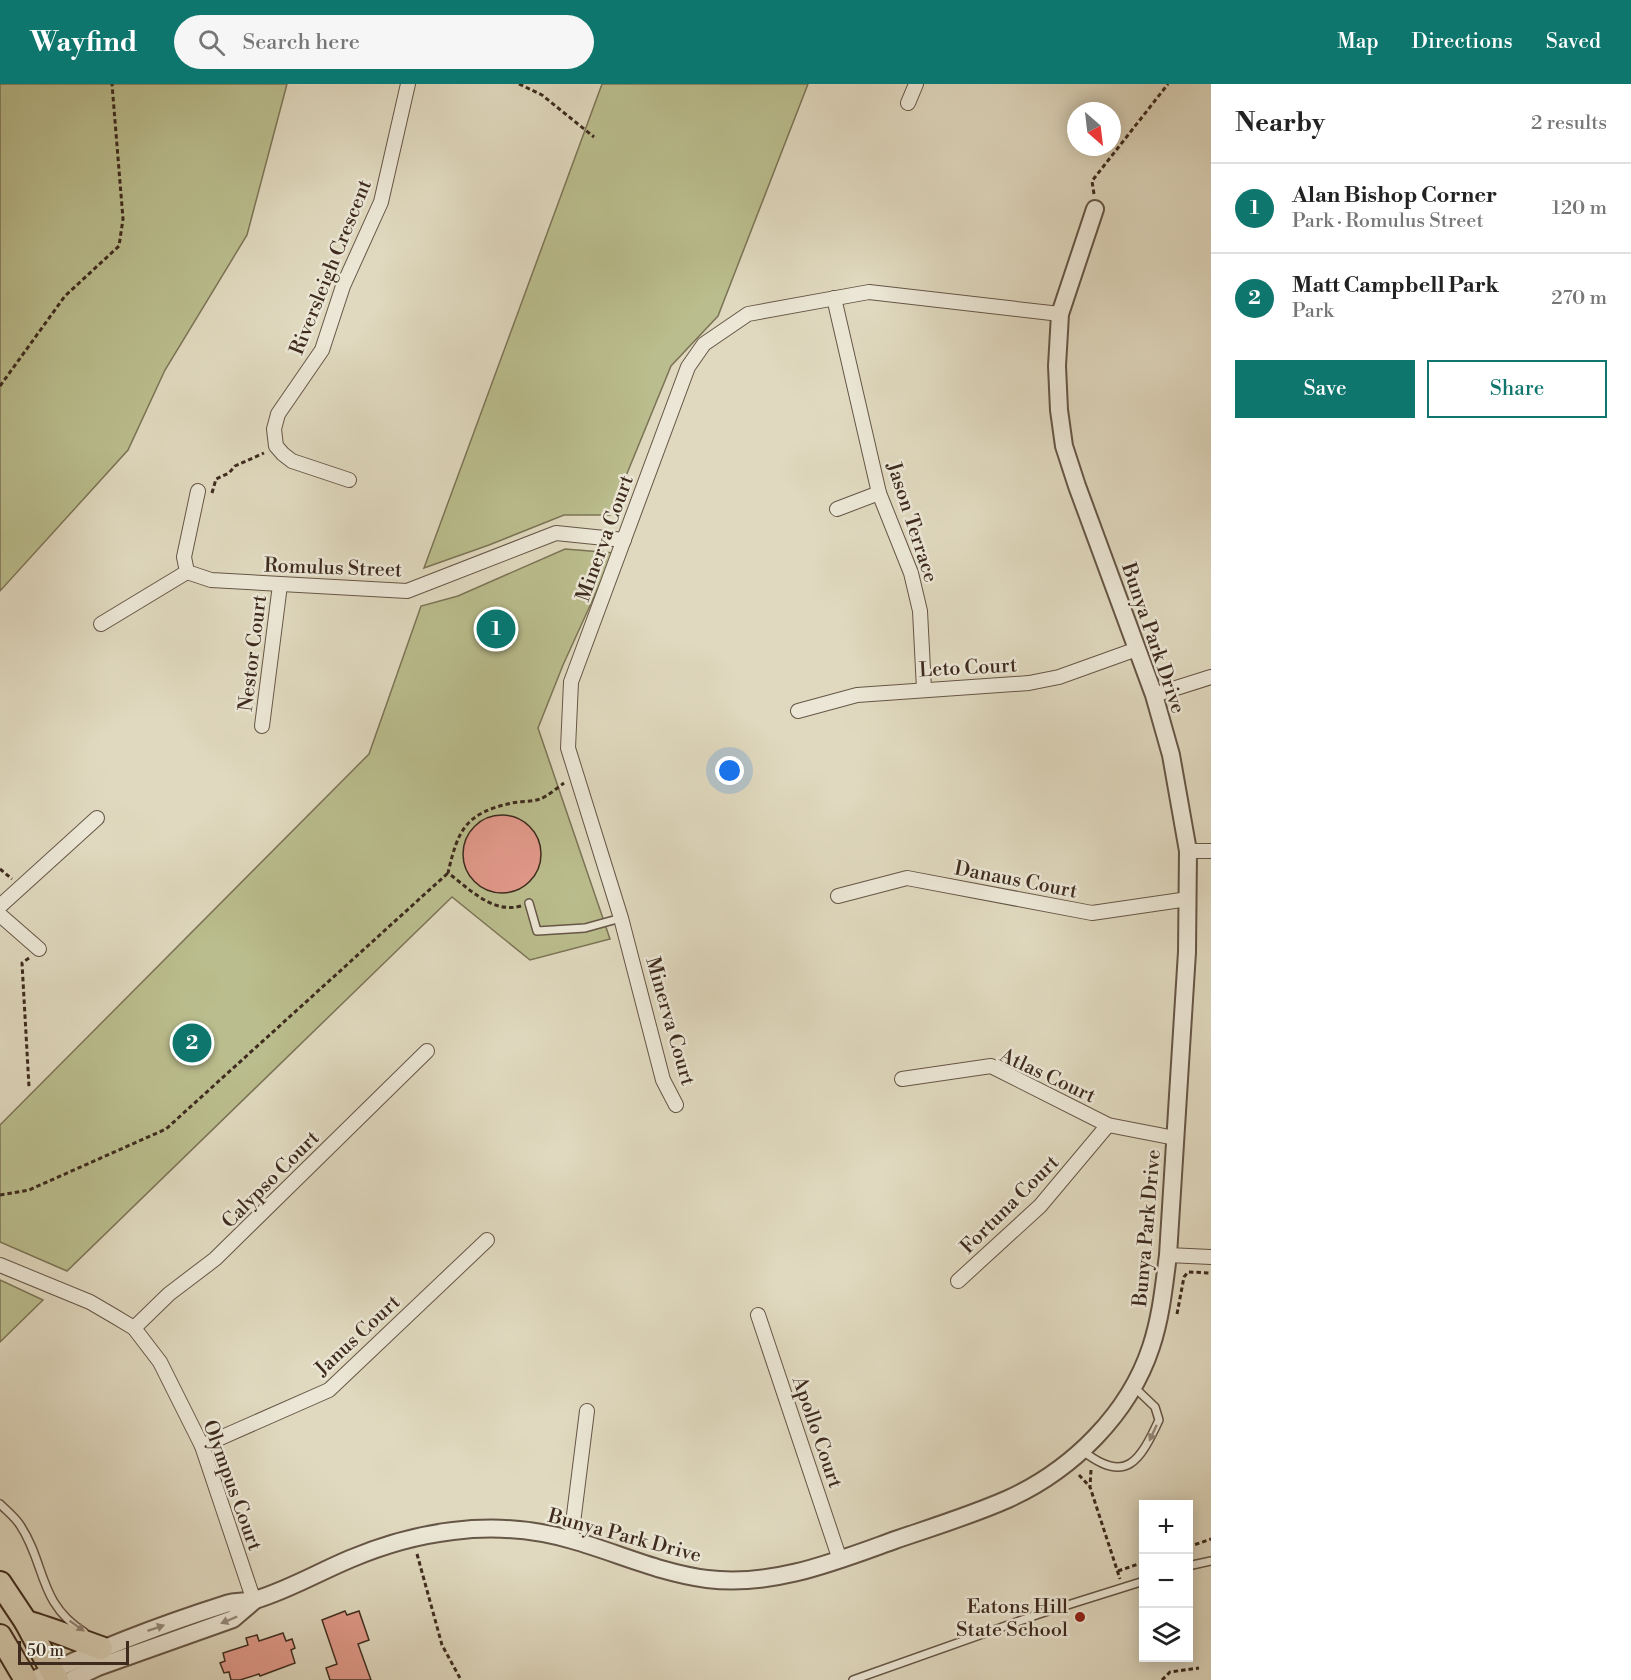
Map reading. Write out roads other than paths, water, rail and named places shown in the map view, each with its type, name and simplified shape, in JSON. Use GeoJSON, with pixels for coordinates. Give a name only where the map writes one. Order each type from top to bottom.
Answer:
{"type":"FeatureCollection","features":[{"type":"Feature","properties":{"kind":"highway"},"geometry":{"type":"LineString","coordinates":[[0,1583],[26,1622],[53,1678]]}},
{"type":"Feature","properties":{"kind":"highway"},"geometry":{"type":"LineString","coordinates":[[26,1622],[58,1631],[75,1640],[105,1641]]}},
{"type":"Feature","properties":{"kind":"highway"},"geometry":{"type":"LineString","coordinates":[[2,1643],[26,1680]]}},
{"type":"Feature","properties":{"kind":"street","name":"Riversleigh Crescent"},"geometry":{"type":"LineString","coordinates":[[349,480],[292,461],[276,446],[274,429],[278,414],[322,350],[343,286],[381,202],[408,84]]}},
{"type":"Feature","properties":{"kind":"street"},"geometry":{"type":"LineString","coordinates":[[908,103],[916,84]]}},
{"type":"Feature","properties":{"kind":"street","name":"Bunya Park Drive"},"geometry":{"type":"LineString","coordinates":[[53,1678],[98,1667],[233,1619],[254,1601],[350,1559],[412,1538],[454,1531],[495,1528],[536,1532],[571,1539],[649,1566],[708,1579],[743,1581],[783,1576],[840,1560],[1007,1500],[1045,1478],[1082,1450],[1100,1432],[1133,1386],[1151,1347],[1157,1325],[1168,1255],[1188,899],[1188,851],[1171,755],[1154,694],[1064,446],[1059,410],[1057,366],[1060,314],[1095,209]]}},
{"type":"Feature","properties":{"kind":"street","name":"Minerva Court"},"geometry":{"type":"LineString","coordinates":[[676,1105],[663,1080],[621,918],[568,748],[571,682],[688,367],[704,344],[748,314],[869,292],[1060,314]]}},
{"type":"Feature","properties":{"kind":"street","name":"Jason Terrace"},"geometry":{"type":"LineString","coordinates":[[834,298],[879,493],[911,573],[920,611],[924,689]]}},
{"type":"Feature","properties":{"kind":"street"},"geometry":{"type":"LineString","coordinates":[[101,624],[187,572],[184,556],[198,491]]}},
{"type":"Feature","properties":{"kind":"street"},"geometry":{"type":"LineString","coordinates":[[837,508],[879,493]]}},
{"type":"Feature","properties":{"kind":"street","name":"Romulus Street"},"geometry":{"type":"LineString","coordinates":[[187,572],[211,580],[407,591],[556,533],[624,540]]}},
{"type":"Feature","properties":{"kind":"street","name":"Nestor Court"},"geometry":{"type":"LineString","coordinates":[[262,726],[280,585]]}},
{"type":"Feature","properties":{"kind":"street","name":"Leto Court"},"geometry":{"type":"LineString","coordinates":[[798,711],[857,695],[1029,683],[1059,676],[1137,649]]}},
{"type":"Feature","properties":{"kind":"street"},"geometry":{"type":"LineString","coordinates":[[1154,694],[1211,677]]}},
{"type":"Feature","properties":{"kind":"street"},"geometry":{"type":"LineString","coordinates":[[0,906],[97,818]]}},
{"type":"Feature","properties":{"kind":"street"},"geometry":{"type":"LineString","coordinates":[[1188,851],[1211,851]]}},
{"type":"Feature","properties":{"kind":"street","name":"Danaus Court"},"geometry":{"type":"LineString","coordinates":[[838,896],[907,878],[1092,913],[1188,899]]}},
{"type":"Feature","properties":{"kind":"street"},"geometry":{"type":"LineString","coordinates":[[0,915],[39,949]]}},
{"type":"Feature","properties":{"kind":"street","name":"Calypso Court"},"geometry":{"type":"LineString","coordinates":[[134,1328],[169,1294],[215,1259],[427,1051]]}},
{"type":"Feature","properties":{"kind":"street","name":"Atlas Court"},"geometry":{"type":"LineString","coordinates":[[902,1079],[991,1066],[1108,1125],[1174,1138]]}},
{"type":"Feature","properties":{"kind":"street","name":"Fortuna Court"},"geometry":{"type":"LineString","coordinates":[[958,1281],[1040,1206],[1108,1125]]}},
{"type":"Feature","properties":{"kind":"street","name":"Janus Court"},"geometry":{"type":"LineString","coordinates":[[202,1446],[329,1390],[487,1240]]}},
{"type":"Feature","properties":{"kind":"street"},"geometry":{"type":"LineString","coordinates":[[1168,1255],[1211,1257]]}},
{"type":"Feature","properties":{"kind":"street","name":"Olympus Court"},"geometry":{"type":"LineString","coordinates":[[0,1265],[90,1302],[134,1328],[160,1362],[202,1446],[254,1601]]}},
{"type":"Feature","properties":{"kind":"street","name":"Apollo Court"},"geometry":{"type":"LineString","coordinates":[[758,1315],[840,1560]]}},
{"type":"Feature","properties":{"kind":"street"},"geometry":{"type":"LineString","coordinates":[[571,1539],[587,1411]]}},
{"type":"Feature","properties":{"kind":"street","name":"Bunya Park Drive"},"geometry":{"type":"LineString","coordinates":[[53,1678],[105,1641],[227,1604],[254,1601]]}},
{"type":"Feature","properties":{"kind":"lane"},"geometry":{"type":"LineString","coordinates":[[529,903],[537,931],[585,928],[621,918]]}},
{"type":"Feature","properties":{"kind":"lane"},"geometry":{"type":"LineString","coordinates":[[1082,1450],[1096,1461],[1109,1467],[1121,1468],[1134,1462],[1149,1441],[1159,1420],[1155,1407],[1133,1386]]}},
{"type":"Feature","properties":{"kind":"lane"},"geometry":{"type":"LineString","coordinates":[[0,1504],[20,1524],[49,1594],[68,1620],[105,1641]]}},
{"type":"Feature","properties":{"kind":"lane"},"geometry":{"type":"LineString","coordinates":[[1193,1565],[1211,1561]]}},
{"type":"Feature","properties":{"kind":"lane"},"geometry":{"type":"LineString","coordinates":[[853,1680],[1028,1618],[1139,1582]]}},
{"type":"Feature","properties":{"kind":"place","name":"Alan Bishop Corner"},"geometry":{"type":"Point","coordinates":[496,629]}},
{"type":"Feature","properties":{"kind":"place","name":"Matt Campbell Park"},"geometry":{"type":"Point","coordinates":[192,1043]}},
{"type":"Feature","properties":{"kind":"place","name":"Eatons Hill State School"},"geometry":{"type":"Point","coordinates":[1080,1617]}}]}
